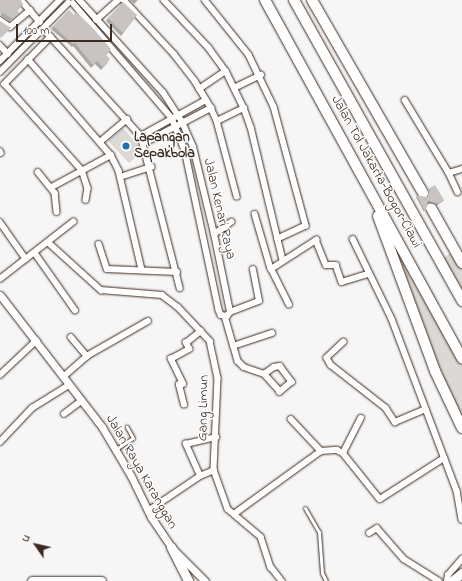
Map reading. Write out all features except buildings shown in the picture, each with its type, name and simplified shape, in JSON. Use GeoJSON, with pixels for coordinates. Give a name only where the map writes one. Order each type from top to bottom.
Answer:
{"type":"FeatureCollection","features":[{"type":"Feature","properties":{"kind":"highway","name":"Jalan Tol Jakarta–Bogor–Ciawi"},"geometry":{"type":"LineString","coordinates":[[265,0],[462,358]]}},
{"type":"Feature","properties":{"kind":"highway","name":"Jalan Tol Jakarta–Bogor–Ciawi"},"geometry":{"type":"LineString","coordinates":[[294,0],[462,301]]}},
{"type":"Feature","properties":{"kind":"highway"},"geometry":{"type":"LineString","coordinates":[[312,0],[423,193]]}},
{"type":"Feature","properties":{"kind":"highway"},"geometry":{"type":"LineString","coordinates":[[370,190],[406,297],[435,371],[462,428]]}},
{"type":"Feature","properties":{"kind":"highway"},"geometry":{"type":"LineString","coordinates":[[431,208],[462,263]]}},
{"type":"Feature","properties":{"kind":"main road"},"geometry":{"type":"LineString","coordinates":[[171,547],[188,581]]}},
{"type":"Feature","properties":{"kind":"main road"},"geometry":{"type":"LineString","coordinates":[[452,581],[462,573]]}},
{"type":"Feature","properties":{"kind":"main road"},"geometry":{"type":"LineString","coordinates":[[32,581],[102,581]]}},
{"type":"Feature","properties":{"kind":"street"},"geometry":{"type":"LineString","coordinates":[[21,0],[40,22]]}},
{"type":"Feature","properties":{"kind":"street"},"geometry":{"type":"LineString","coordinates":[[96,20],[118,0]]}},
{"type":"Feature","properties":{"kind":"street"},"geometry":{"type":"LineString","coordinates":[[124,0],[174,54],[211,108],[217,121],[237,196]]}},
{"type":"Feature","properties":{"kind":"street"},"geometry":{"type":"LineString","coordinates":[[164,0],[209,48],[226,71],[244,108],[251,127],[283,260]]}},
{"type":"Feature","properties":{"kind":"street"},"geometry":{"type":"LineString","coordinates":[[205,0],[249,55],[260,75],[274,107],[306,226],[278,239]]}},
{"type":"Feature","properties":{"kind":"street"},"geometry":{"type":"LineString","coordinates":[[0,61],[40,22],[69,1]]}},
{"type":"Feature","properties":{"kind":"street"},"geometry":{"type":"LineString","coordinates":[[0,72],[44,29],[69,1]]}},
{"type":"Feature","properties":{"kind":"street","name":"Jalan Kenari Raya"},"geometry":{"type":"LineString","coordinates":[[69,1],[96,20],[163,93],[179,115],[193,147],[214,234],[233,346],[238,361],[244,367],[264,374]]}},
{"type":"Feature","properties":{"kind":"street","name":"Jalan Kenari Raya"},"geometry":{"type":"LineString","coordinates":[[69,1],[172,118],[185,150],[219,310],[227,314]]}},
{"type":"Feature","properties":{"kind":"street"},"geometry":{"type":"LineString","coordinates":[[0,20],[10,27],[30,10]]}},
{"type":"Feature","properties":{"kind":"street"},"geometry":{"type":"LineString","coordinates":[[44,29],[128,119],[141,136],[151,167],[180,288]]}},
{"type":"Feature","properties":{"kind":"street"},"geometry":{"type":"LineString","coordinates":[[51,36],[6,81],[6,87],[82,170],[88,188],[86,200]]}},
{"type":"Feature","properties":{"kind":"street"},"geometry":{"type":"LineString","coordinates":[[0,45],[8,54]]}},
{"type":"Feature","properties":{"kind":"street"},"geometry":{"type":"LineString","coordinates":[[28,59],[101,140],[111,155],[120,177],[142,270]]}},
{"type":"Feature","properties":{"kind":"street"},"geometry":{"type":"LineString","coordinates":[[199,89],[226,71]]}},
{"type":"Feature","properties":{"kind":"street"},"geometry":{"type":"LineString","coordinates":[[234,88],[260,75]]}},
{"type":"Feature","properties":{"kind":"street"},"geometry":{"type":"LineString","coordinates":[[141,136],[206,100]]}},
{"type":"Feature","properties":{"kind":"street"},"geometry":{"type":"LineString","coordinates":[[405,100],[449,173],[458,192]]}},
{"type":"Feature","properties":{"kind":"street"},"geometry":{"type":"LineString","coordinates":[[144,143],[211,108]]}},
{"type":"Feature","properties":{"kind":"street"},"geometry":{"type":"LineString","coordinates":[[217,121],[244,108]]}},
{"type":"Feature","properties":{"kind":"street"},"geometry":{"type":"LineString","coordinates":[[101,140],[128,119]]}},
{"type":"Feature","properties":{"kind":"street"},"geometry":{"type":"LineString","coordinates":[[52,187],[111,155]]}},
{"type":"Feature","properties":{"kind":"street"},"geometry":{"type":"LineString","coordinates":[[120,177],[151,167]]}},
{"type":"Feature","properties":{"kind":"street"},"geometry":{"type":"LineString","coordinates":[[449,173],[462,169]]}},
{"type":"Feature","properties":{"kind":"street"},"geometry":{"type":"LineString","coordinates":[[38,172],[52,187],[57,198],[57,212]]}},
{"type":"Feature","properties":{"kind":"street"},"geometry":{"type":"LineString","coordinates":[[255,214],[271,269],[289,305]]}},
{"type":"Feature","properties":{"kind":"street"},"geometry":{"type":"LineString","coordinates":[[0,222],[26,259]]}},
{"type":"Feature","properties":{"kind":"street"},"geometry":{"type":"LineString","coordinates":[[0,279],[73,222]]}},
{"type":"Feature","properties":{"kind":"street"},"geometry":{"type":"LineString","coordinates":[[214,234],[232,222]]}},
{"type":"Feature","properties":{"kind":"street"},"geometry":{"type":"LineString","coordinates":[[353,239],[368,274],[392,319],[424,409],[457,492],[462,520]]}},
{"type":"Feature","properties":{"kind":"street"},"geometry":{"type":"LineString","coordinates":[[271,269],[316,240],[326,265],[336,265],[342,282],[368,274]]}},
{"type":"Feature","properties":{"kind":"street","name":"Gang Limun"},"geometry":{"type":"LineString","coordinates":[[48,242],[101,290],[162,295],[178,307],[214,347],[218,378],[214,470],[225,503],[234,514],[261,537],[271,567],[282,581]]}},
{"type":"Feature","properties":{"kind":"street"},"geometry":{"type":"LineString","coordinates":[[99,244],[107,269],[177,272]]}},
{"type":"Feature","properties":{"kind":"street"},"geometry":{"type":"LineString","coordinates":[[35,253],[76,310]]}},
{"type":"Feature","properties":{"kind":"street"},"geometry":{"type":"LineString","coordinates":[[227,314],[259,301],[253,270]]}},
{"type":"Feature","properties":{"kind":"street","name":"Jalan Raya Karanggan"},"geometry":{"type":"LineString","coordinates":[[0,295],[116,449],[148,511],[171,547],[205,581]]}},
{"type":"Feature","properties":{"kind":"street"},"geometry":{"type":"LineString","coordinates":[[63,377],[87,356],[148,321]]}},
{"type":"Feature","properties":{"kind":"street"},"geometry":{"type":"LineString","coordinates":[[184,405],[179,385],[183,384],[171,359],[189,349],[186,343],[201,331]]}},
{"type":"Feature","properties":{"kind":"street"},"geometry":{"type":"LineString","coordinates":[[233,346],[272,333]]}},
{"type":"Feature","properties":{"kind":"street"},"geometry":{"type":"LineString","coordinates":[[71,337],[87,356]]}},
{"type":"Feature","properties":{"kind":"street"},"geometry":{"type":"LineString","coordinates":[[0,375],[36,341]]}},
{"type":"Feature","properties":{"kind":"street"},"geometry":{"type":"LineString","coordinates":[[344,342],[328,358],[331,366],[386,408],[395,422],[424,409]]}},
{"type":"Feature","properties":{"kind":"street"},"geometry":{"type":"LineString","coordinates":[[280,366],[292,383],[279,392],[264,374],[274,367],[280,366]]}},
{"type":"Feature","properties":{"kind":"street"},"geometry":{"type":"LineString","coordinates":[[0,442],[32,408],[69,385]]}},
{"type":"Feature","properties":{"kind":"street"},"geometry":{"type":"LineString","coordinates":[[64,414],[81,401]]}},
{"type":"Feature","properties":{"kind":"street"},"geometry":{"type":"LineString","coordinates":[[343,453],[361,418]]}},
{"type":"Feature","properties":{"kind":"street"},"geometry":{"type":"LineString","coordinates":[[291,419],[321,451]]}},
{"type":"Feature","properties":{"kind":"street"},"geometry":{"type":"LineString","coordinates":[[200,476],[186,444],[216,437]]}},
{"type":"Feature","properties":{"kind":"street"},"geometry":{"type":"LineString","coordinates":[[234,514],[321,451],[337,450],[343,453],[380,499],[444,458]]}},
{"type":"Feature","properties":{"kind":"street"},"geometry":{"type":"LineString","coordinates":[[148,511],[200,476],[214,470]]}},
{"type":"Feature","properties":{"kind":"street"},"geometry":{"type":"LineString","coordinates":[[369,533],[378,528],[404,559],[439,581]]}},
{"type":"Feature","properties":{"kind":"street"},"geometry":{"type":"LineString","coordinates":[[447,581],[448,575],[462,559]]}},
{"type":"Feature","properties":{"kind":"lane"},"geometry":{"type":"LineString","coordinates":[[116,449],[133,438],[127,427]]}},
{"type":"Feature","properties":{"kind":"lane"},"geometry":{"type":"LineString","coordinates":[[304,508],[319,532],[322,573],[326,581]]}},
{"type":"Feature","properties":{"kind":"shaded area","name":"Lapangan Sepakbola"},"geometry":{"type":"Polygon","coordinates":[[[123,128],[143,151],[129,163],[108,141],[123,128]]]}},
{"type":"Feature","properties":{"kind":"shaded area"},"geometry":{"type":"Polygon","coordinates":[[[369,190],[462,358],[462,428],[369,190]]]}},
{"type":"Feature","properties":{"kind":"shaded area"},"geometry":{"type":"Polygon","coordinates":[[[454,250],[462,263],[462,301],[440,261],[454,250]]]}},
{"type":"Feature","properties":{"kind":"place","name":"Lapangan Sepakbola"},"geometry":{"type":"Point","coordinates":[126,146]}}]}
